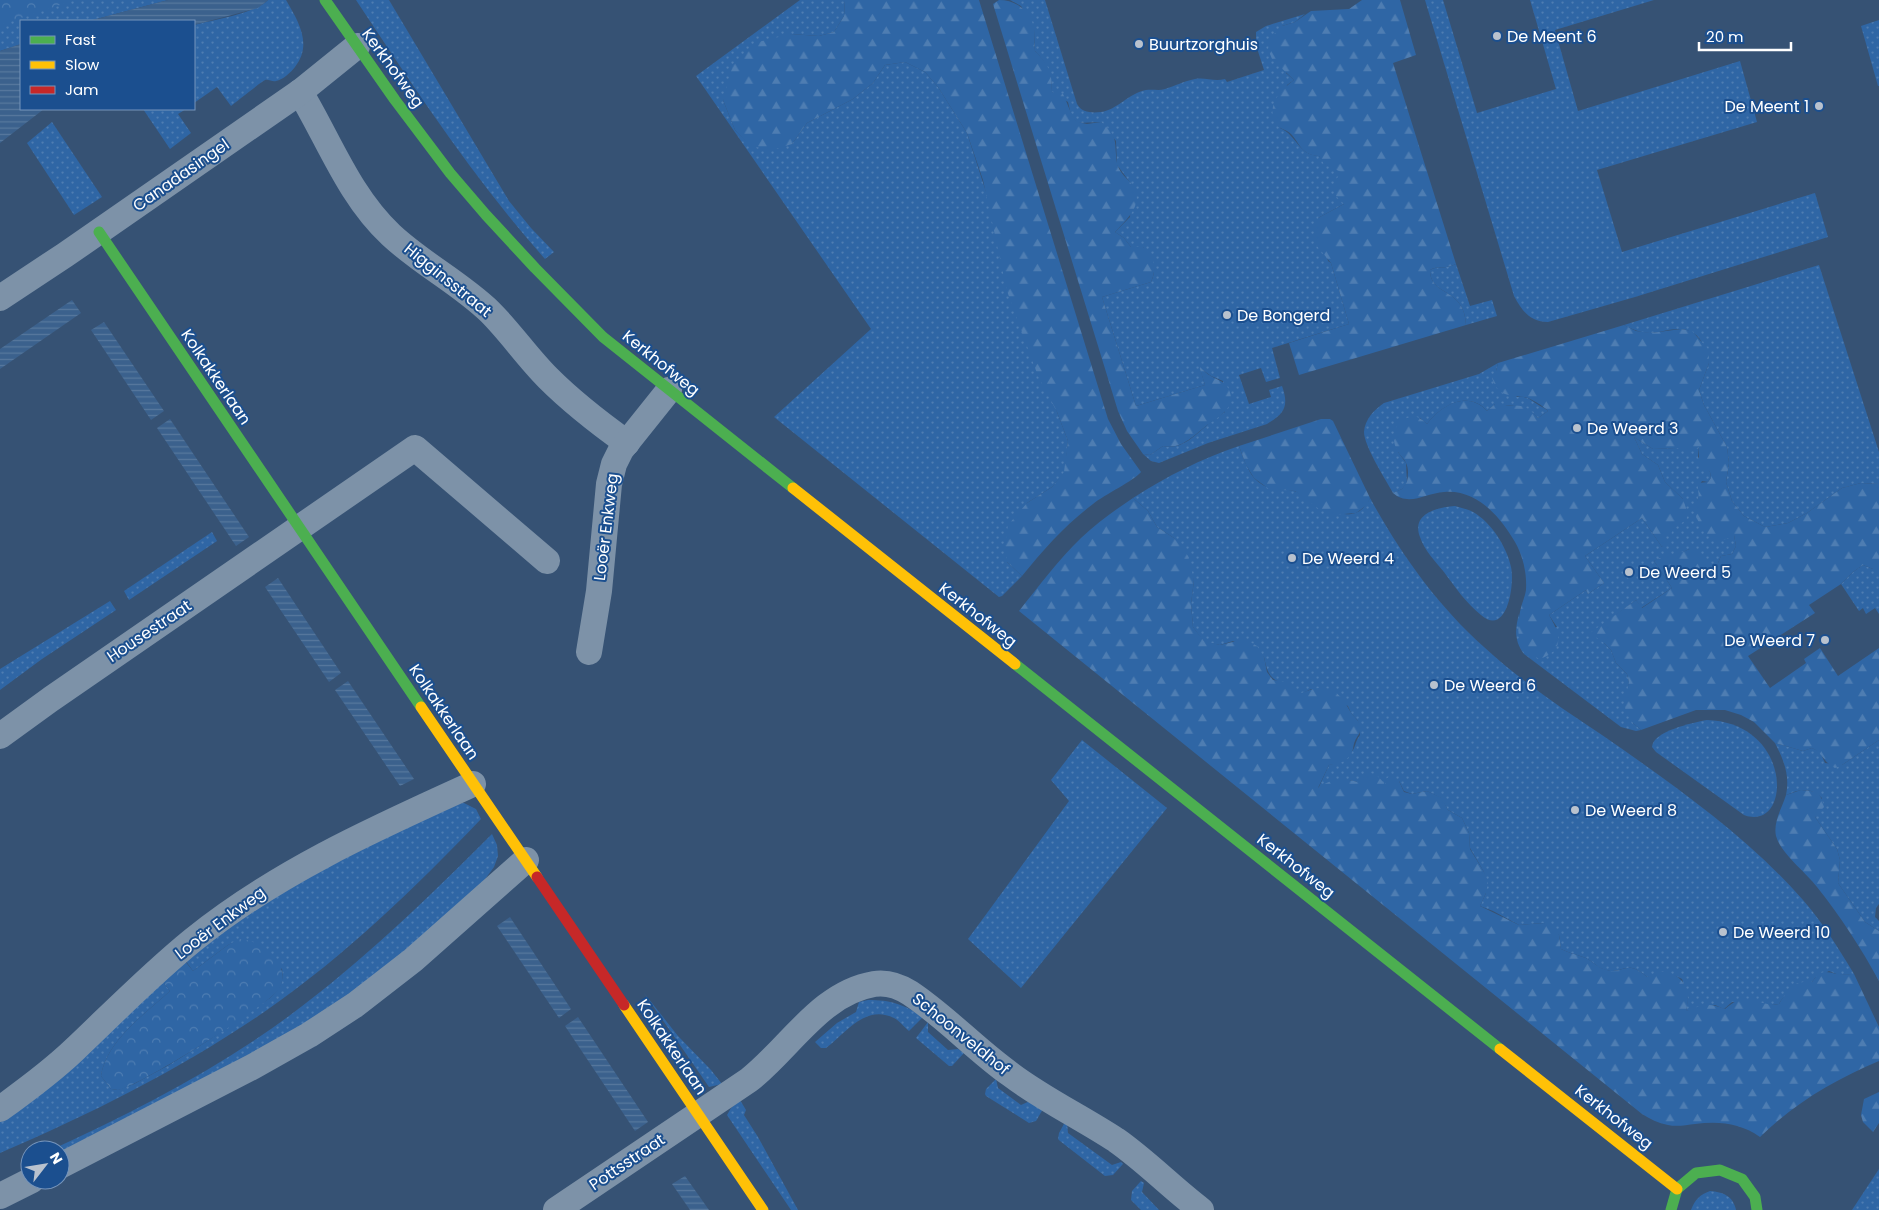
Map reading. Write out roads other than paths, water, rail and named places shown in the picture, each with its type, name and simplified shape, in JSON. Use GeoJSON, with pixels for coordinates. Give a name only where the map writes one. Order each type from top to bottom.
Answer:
{"type":"FeatureCollection","features":[{"type":"Feature","properties":{"kind":"street","name":"Kerkhofweg"},"geometry":{"type":"LineString","coordinates":[[325,0],[428,144],[469,196],[515,249],[604,337],[1678,1189]]}},
{"type":"Feature","properties":{"kind":"street","name":"Canadasingel"},"geometry":{"type":"LineString","coordinates":[[0,298],[300,92],[358,46]]}},
{"type":"Feature","properties":{"kind":"street","name":"Higginsstraat"},"geometry":{"type":"LineString","coordinates":[[300,92],[352,186],[379,222],[414,253],[473,296],[492,314],[548,378],[593,418],[627,443]]}},
{"type":"Feature","properties":{"kind":"street","name":"Kolkakkerlaan"},"geometry":{"type":"LineString","coordinates":[[98,232],[763,1210]]}},
{"type":"Feature","properties":{"kind":"street","name":"Looër Enkweg"},"geometry":{"type":"LineString","coordinates":[[589,652],[599,591],[609,484],[614,464],[627,443],[669,390]]}},
{"type":"Feature","properties":{"kind":"street","name":"Housestraat"},"geometry":{"type":"LineString","coordinates":[[0,736],[144,634],[415,448],[547,560]]}},
{"type":"Feature","properties":{"kind":"street","name":"Looër Enkweg"},"geometry":{"type":"LineString","coordinates":[[0,1109],[72,1052],[193,940],[252,896],[336,849],[473,784]]}},
{"type":"Feature","properties":{"kind":"street"},"geometry":{"type":"LineString","coordinates":[[70,1161],[254,1066],[309,1035],[355,1005],[413,960],[526,860]]}},
{"type":"Feature","properties":{"kind":"street","name":"Schoonveldhof"},"geometry":{"type":"LineString","coordinates":[[698,1114],[755,1075],[800,1029],[824,1009],[851,991],[874,984],[886,984],[898,987],[909,993],[933,1010],[1010,1075],[1118,1142],[1201,1210]]}},
{"type":"Feature","properties":{"kind":"street","name":"Pottsstraat"},"geometry":{"type":"LineString","coordinates":[[556,1210],[698,1114]]}},
{"type":"Feature","properties":{"kind":"street"},"geometry":{"type":"LineString","coordinates":[[1671,1210],[1678,1189],[1696,1173],[1720,1170],[1742,1179],[1755,1197],[1757,1210]]}},
{"type":"Feature","properties":{"kind":"street"},"geometry":{"type":"LineString","coordinates":[[1,1192],[20,1185]]}},
{"type":"Feature","properties":{"kind":"street","name":"Schoonveldhof"},"geometry":{"type":"LineString","coordinates":[[1174,1189],[1192,1210]]}},
{"type":"Feature","properties":{"kind":"place","name":"De Meent 6"},"geometry":{"type":"Point","coordinates":[1497,36]}},
{"type":"Feature","properties":{"kind":"place","name":"Buurtzorghuis"},"geometry":{"type":"Point","coordinates":[1139,44]}},
{"type":"Feature","properties":{"kind":"place","name":"De Meent 1"},"geometry":{"type":"Point","coordinates":[1819,106]}},
{"type":"Feature","properties":{"kind":"place","name":"De Bongerd"},"geometry":{"type":"Point","coordinates":[1227,315]}},
{"type":"Feature","properties":{"kind":"place","name":"De Weerd 3"},"geometry":{"type":"Point","coordinates":[1577,428]}},
{"type":"Feature","properties":{"kind":"place","name":"De Weerd 4"},"geometry":{"type":"Point","coordinates":[1292,558]}},
{"type":"Feature","properties":{"kind":"place","name":"De Weerd 5"},"geometry":{"type":"Point","coordinates":[1629,572]}},
{"type":"Feature","properties":{"kind":"place","name":"De Weerd 7"},"geometry":{"type":"Point","coordinates":[1825,640]}},
{"type":"Feature","properties":{"kind":"place","name":"De Weerd 6"},"geometry":{"type":"Point","coordinates":[1434,685]}},
{"type":"Feature","properties":{"kind":"place","name":"De Weerd 8"},"geometry":{"type":"Point","coordinates":[1575,810]}},
{"type":"Feature","properties":{"kind":"place","name":"De Weerd 10"},"geometry":{"type":"Point","coordinates":[1723,932]}}]}
